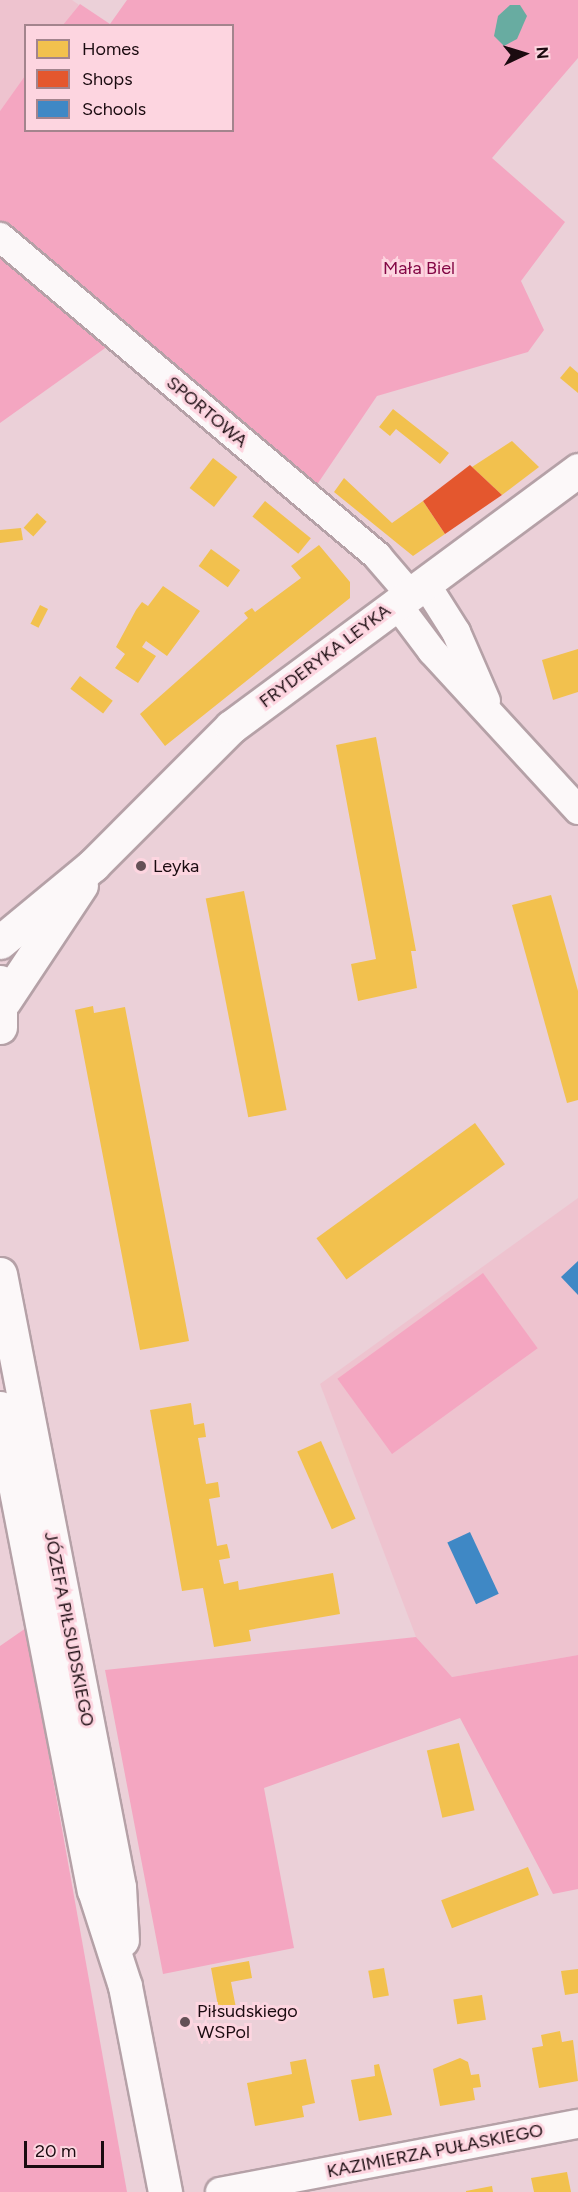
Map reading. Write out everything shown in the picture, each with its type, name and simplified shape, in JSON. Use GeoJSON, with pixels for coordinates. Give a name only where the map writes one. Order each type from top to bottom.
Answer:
{"type":"FeatureCollection","features":[{"type":"Feature","properties":{"kind":"main road","name":"FRYDERYKA LEYKA"},"geometry":{"type":"LineString","coordinates":[[0,942],[93,865],[231,727],[578,470]]}},
{"type":"Feature","properties":{"kind":"main road","name":"FRYDERYKA LEYKA"},"geometry":{"type":"LineString","coordinates":[[1,1003],[93,865]]}},
{"type":"Feature","properties":{"kind":"main road","name":"JÓZEFA PIŁSUDSKIEGO"},"geometry":{"type":"LineString","coordinates":[[0,1274],[119,1887],[125,1986]]}},
{"type":"Feature","properties":{"kind":"main road","name":"JÓZEFA PIŁSUDSKIEGO"},"geometry":{"type":"LineString","coordinates":[[0,1408],[93,1890],[125,1986],[165,2192]]}},
{"type":"Feature","properties":{"kind":"street","name":"SPORTOWA"},"geometry":{"type":"LineString","coordinates":[[0,237],[378,557],[410,593],[495,722],[578,810]]}},
{"type":"Feature","properties":{"kind":"street","name":"KAZIMIERZA PUŁASKIEGO"},"geometry":{"type":"LineString","coordinates":[[220,2192],[578,2124]]}},
{"type":"Feature","properties":{"kind":"shaded area"},"geometry":{"type":"Polygon","coordinates":[[[0,0],[72,0],[79,5],[65,24],[24,24],[24,78],[0,111],[0,0]]]}},
{"type":"Feature","properties":{"kind":"shaded area"},"geometry":{"type":"Polygon","coordinates":[[[510,5],[520,5],[527,16],[517,39],[504,46],[494,36],[498,16],[510,5]]]}},
{"type":"Feature","properties":{"kind":"shaded area"},"geometry":{"type":"Polygon","coordinates":[[[578,1198],[578,1655],[452,1677],[416,1637],[320,1384],[578,1198]]]}},
{"type":"Feature","properties":{"kind":"green space","name":"Mała Biel"},"geometry":{"type":"Polygon","coordinates":[[[127,0],[578,0],[578,58],[492,158],[565,222],[521,281],[544,330],[528,352],[377,396],[312,492],[0,228],[0,111],[24,77],[24,132],[234,132],[234,24],[110,24],[127,0]]]}},
{"type":"Feature","properties":{"kind":"green space"},"geometry":{"type":"Polygon","coordinates":[[[80,4],[110,24],[64,24],[80,4]]]}},
{"type":"Feature","properties":{"kind":"green space"},"geometry":{"type":"Polygon","coordinates":[[[0,251],[115,341],[0,423],[0,251]]]}},
{"type":"Feature","properties":{"kind":"green space"},"geometry":{"type":"Polygon","coordinates":[[[483,1273],[538,1348],[392,1454],[337,1379],[483,1273]]]}},
{"type":"Feature","properties":{"kind":"green space"},"geometry":{"type":"Polygon","coordinates":[[[26,1628],[127,2192],[0,2192],[0,1646],[26,1628]]]}},
{"type":"Feature","properties":{"kind":"green space"},"geometry":{"type":"Polygon","coordinates":[[[416,1637],[452,1677],[578,1655],[578,1889],[553,1894],[460,1718],[264,1788],[294,1948],[163,1974],[105,1670],[416,1637]]]}},
{"type":"Feature","properties":{"kind":"building: Homes"},"geometry":{"type":"Polygon","coordinates":[[[570,366],[578,373],[578,393],[560,378],[570,366]]]}},
{"type":"Feature","properties":{"kind":"building: Homes"},"geometry":{"type":"Polygon","coordinates":[[[393,409],[449,453],[440,464],[396,429],[390,436],[379,427],[393,409]]]}},
{"type":"Feature","properties":{"kind":"building: Homes"},"geometry":{"type":"Polygon","coordinates":[[[512,441],[539,467],[502,495],[472,467],[512,441]]]}},
{"type":"Feature","properties":{"kind":"building: Homes"},"geometry":{"type":"Polygon","coordinates":[[[213,458],[237,477],[214,507],[190,488],[213,458]]]}},
{"type":"Feature","properties":{"kind":"building: Homes"},"geometry":{"type":"Polygon","coordinates":[[[344,478],[392,523],[423,501],[445,534],[413,556],[334,492],[344,478]]]}},
{"type":"Feature","properties":{"kind":"building: Homes"},"geometry":{"type":"Polygon","coordinates":[[[265,501],[311,538],[298,554],[252,517],[265,501]]]}},
{"type":"Feature","properties":{"kind":"building: Homes"},"geometry":{"type":"Polygon","coordinates":[[[37,513],[47,522],[33,537],[24,528],[37,513]]]}},
{"type":"Feature","properties":{"kind":"building: Homes"},"geometry":{"type":"Polygon","coordinates":[[[21,528],[23,540],[0,543],[0,530],[21,528]]]}},
{"type":"Feature","properties":{"kind":"building: Homes"},"geometry":{"type":"Polygon","coordinates":[[[319,545],[350,582],[350,598],[165,746],[140,714],[248,618],[244,613],[252,608],[255,612],[301,578],[291,566],[319,545]]]}},
{"type":"Feature","properties":{"kind":"building: Homes"},"geometry":{"type":"Polygon","coordinates":[[[211,549],[240,570],[228,587],[199,566],[211,549]]]}},
{"type":"Feature","properties":{"kind":"building: Homes"},"geometry":{"type":"Polygon","coordinates":[[[163,586],[200,611],[167,656],[146,641],[142,647],[156,656],[138,683],[115,668],[125,654],[116,647],[142,602],[148,606],[163,586]]]}},
{"type":"Feature","properties":{"kind":"building: Homes"},"geometry":{"type":"Polygon","coordinates":[[[40,605],[48,609],[38,628],[30,624],[40,605]]]}},
{"type":"Feature","properties":{"kind":"building: Homes"},"geometry":{"type":"Polygon","coordinates":[[[578,649],[578,692],[553,700],[542,660],[578,649]]]}},
{"type":"Feature","properties":{"kind":"building: Homes"},"geometry":{"type":"Polygon","coordinates":[[[80,676],[113,701],[103,713],[70,689],[80,676]]]}},
{"type":"Feature","properties":{"kind":"building: Homes"},"geometry":{"type":"Polygon","coordinates":[[[376,737],[416,951],[411,951],[417,988],[358,1001],[351,964],[376,959],[336,745],[376,737]]]}},
{"type":"Feature","properties":{"kind":"building: Homes"},"geometry":{"type":"Polygon","coordinates":[[[244,891],[287,1110],[248,1117],[206,898],[244,891]]]}},
{"type":"Feature","properties":{"kind":"building: Homes"},"geometry":{"type":"Polygon","coordinates":[[[551,895],[578,991],[578,1100],[567,1103],[512,905],[551,895]]]}},
{"type":"Feature","properties":{"kind":"building: Homes"},"geometry":{"type":"Polygon","coordinates":[[[93,1006],[94,1013],[125,1007],[189,1341],[140,1350],[75,1010],[93,1006]]]}},
{"type":"Feature","properties":{"kind":"building: Homes"},"geometry":{"type":"Polygon","coordinates":[[[475,1123],[505,1164],[346,1279],[316,1238],[475,1123]]]}},
{"type":"Feature","properties":{"kind":"building: Homes"},"geometry":{"type":"Polygon","coordinates":[[[191,1403],[194,1425],[204,1423],[206,1437],[198,1438],[206,1484],[218,1482],[220,1497],[209,1499],[217,1546],[227,1544],[229,1552],[230,1558],[219,1560],[224,1584],[238,1581],[239,1590],[333,1573],[340,1614],[249,1630],[251,1641],[214,1647],[203,1588],[182,1591],[150,1410],[191,1403]]]}},
{"type":"Feature","properties":{"kind":"building: Homes"},"geometry":{"type":"Polygon","coordinates":[[[321,1441],[356,1519],[332,1529],[297,1452],[321,1441]]]}},
{"type":"Feature","properties":{"kind":"building: Homes"},"geometry":{"type":"Polygon","coordinates":[[[459,1743],[475,1810],[442,1818],[427,1750],[459,1743]]]}},
{"type":"Feature","properties":{"kind":"building: Homes"},"geometry":{"type":"Polygon","coordinates":[[[528,1867],[539,1895],[452,1928],[441,1900],[528,1867]]]}},
{"type":"Feature","properties":{"kind":"building: Homes"},"geometry":{"type":"Polygon","coordinates":[[[249,1961],[252,1978],[231,1982],[236,2008],[219,2011],[211,1968],[249,1961]]]}},
{"type":"Feature","properties":{"kind":"building: Homes"},"geometry":{"type":"Polygon","coordinates":[[[384,1968],[389,1996],[373,1998],[368,1971],[384,1968]]]}},
{"type":"Feature","properties":{"kind":"building: Homes"},"geometry":{"type":"Polygon","coordinates":[[[578,1969],[578,1993],[565,1995],[561,1971],[578,1969]]]}},
{"type":"Feature","properties":{"kind":"building: Homes"},"geometry":{"type":"Polygon","coordinates":[[[482,1995],[486,2020],[457,2024],[453,2000],[482,1995]]]}},
{"type":"Feature","properties":{"kind":"building: Homes"},"geometry":{"type":"Polygon","coordinates":[[[560,2031],[562,2042],[573,2040],[578,2081],[539,2088],[532,2048],[543,2046],[541,2035],[560,2031]]]}},
{"type":"Feature","properties":{"kind":"building: Homes"},"geometry":{"type":"Polygon","coordinates":[[[460,2058],[468,2062],[471,2075],[479,2074],[481,2087],[473,2088],[475,2100],[440,2106],[433,2069],[460,2058]]]}},
{"type":"Feature","properties":{"kind":"building: Homes"},"geometry":{"type":"Polygon","coordinates":[[[306,2059],[315,2103],[302,2106],[304,2117],[255,2126],[247,2083],[292,2074],[290,2062],[306,2059]]]}},
{"type":"Feature","properties":{"kind":"building: Homes"},"geometry":{"type":"Polygon","coordinates":[[[379,2064],[392,2115],[359,2121],[351,2080],[375,2076],[374,2065],[379,2064]]]}},
{"type":"Feature","properties":{"kind":"building: Homes"},"geometry":{"type":"Polygon","coordinates":[[[567,2172],[571,2192],[534,2192],[531,2178],[567,2172]]]}},
{"type":"Feature","properties":{"kind":"building: Homes"},"geometry":{"type":"Polygon","coordinates":[[[492,2186],[493,2192],[466,2192],[466,2191],[492,2186]]]}},
{"type":"Feature","properties":{"kind":"building: Shops"},"geometry":{"type":"Polygon","coordinates":[[[470,465],[502,495],[445,534],[423,501],[470,465]]]}},
{"type":"Feature","properties":{"kind":"building: Schools"},"geometry":{"type":"Polygon","coordinates":[[[578,1261],[578,1295],[561,1277],[578,1261]]]}},
{"type":"Feature","properties":{"kind":"building: Schools"},"geometry":{"type":"Polygon","coordinates":[[[470,1532],[499,1594],[476,1604],[447,1543],[470,1532]]]}},
{"type":"Feature","properties":{"kind":"place","name":"Leyka"},"geometry":{"type":"Point","coordinates":[141,866]}},
{"type":"Feature","properties":{"kind":"place","name":"Piłsudskiego WSPol"},"geometry":{"type":"Point","coordinates":[185,2022]}}]}
